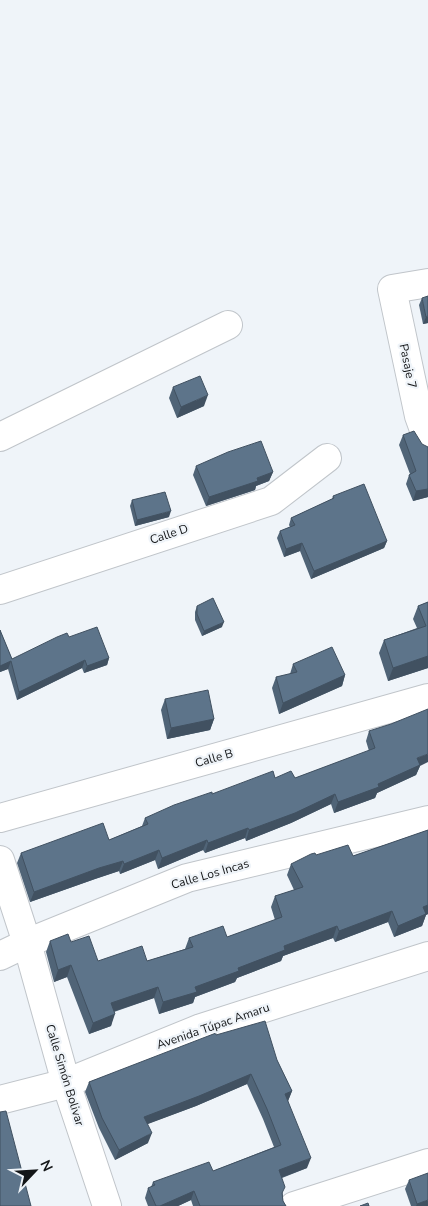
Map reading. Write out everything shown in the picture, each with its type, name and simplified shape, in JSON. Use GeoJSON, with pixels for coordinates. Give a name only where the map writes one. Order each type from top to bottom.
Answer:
{"type":"FeatureCollection","features":[{"type":"Feature","properties":{"kind":"street","name":"Pasaje 7"},"geometry":{"type":"LineString","coordinates":[[428,283],[392,289],[418,416],[428,441]]}},
{"type":"Feature","properties":{"kind":"street"},"geometry":{"type":"LineString","coordinates":[[0,437],[228,325]]}},
{"type":"Feature","properties":{"kind":"street","name":"Calle D"},"geometry":{"type":"LineString","coordinates":[[0,590],[272,501],[327,458]]}},
{"type":"Feature","properties":{"kind":"street","name":"Calle B"},"geometry":{"type":"LineString","coordinates":[[0,818],[428,698]]}},
{"type":"Feature","properties":{"kind":"street","name":"Calle Los Incas"},"geometry":{"type":"LineString","coordinates":[[0,956],[27,943],[187,878],[428,820]]}},
{"type":"Feature","properties":{"kind":"street","name":"Calle Simón Bolivar"},"geometry":{"type":"LineString","coordinates":[[0,860],[27,943],[66,1083],[107,1206]]}},
{"type":"Feature","properties":{"kind":"street","name":"Avenida Túpac Amaru"},"geometry":{"type":"LineString","coordinates":[[0,1100],[66,1083],[201,1028],[428,956]]}},
{"type":"Feature","properties":{"kind":"street"},"geometry":{"type":"LineString","coordinates":[[294,1206],[428,1163]]}},
{"type":"Feature","properties":{"kind":"building"},"geometry":{"type":"Polygon","coordinates":[[[428,296],[428,316],[426,317],[422,298],[428,296]]]}},
{"type":"Feature","properties":{"kind":"building"},"geometry":{"type":"Polygon","coordinates":[[[200,376],[208,395],[181,407],[173,387],[200,376]]]}},
{"type":"Feature","properties":{"kind":"building"},"geometry":{"type":"Polygon","coordinates":[[[414,431],[422,444],[428,447],[428,489],[416,491],[409,475],[416,471],[403,435],[414,431]]]}},
{"type":"Feature","properties":{"kind":"building"},"geometry":{"type":"Polygon","coordinates":[[[261,441],[273,472],[257,478],[258,481],[209,497],[196,466],[228,452],[261,441]]]}},
{"type":"Feature","properties":{"kind":"building"},"geometry":{"type":"Polygon","coordinates":[[[364,484],[387,541],[314,571],[302,543],[286,549],[280,531],[295,525],[291,518],[334,498],[333,496],[364,484]]]}},
{"type":"Feature","properties":{"kind":"building"},"geometry":{"type":"Polygon","coordinates":[[[165,492],[171,511],[137,520],[132,500],[165,492]]]}},
{"type":"Feature","properties":{"kind":"building"},"geometry":{"type":"Polygon","coordinates":[[[213,598],[224,622],[204,631],[197,614],[197,606],[213,598]]]}},
{"type":"Feature","properties":{"kind":"building"},"geometry":{"type":"Polygon","coordinates":[[[428,602],[428,656],[393,668],[384,640],[426,626],[418,606],[428,602]]]}},
{"type":"Feature","properties":{"kind":"building"},"geometry":{"type":"Polygon","coordinates":[[[97,627],[109,658],[87,666],[85,660],[19,692],[11,661],[0,666],[0,630],[12,659],[67,633],[69,637],[97,627]]]}},
{"type":"Feature","properties":{"kind":"building"},"geometry":{"type":"Polygon","coordinates":[[[332,647],[345,675],[283,703],[276,677],[297,672],[293,664],[332,647]]]}},
{"type":"Feature","properties":{"kind":"building"},"geometry":{"type":"Polygon","coordinates":[[[208,690],[214,719],[171,728],[165,699],[208,690]]]}},
{"type":"Feature","properties":{"kind":"building"},"geometry":{"type":"Polygon","coordinates":[[[428,709],[428,754],[417,758],[420,765],[378,784],[379,787],[338,802],[335,794],[295,813],[249,830],[248,828],[208,843],[207,840],[162,858],[159,850],[124,864],[123,861],[99,868],[34,892],[21,853],[103,823],[109,840],[148,824],[145,818],[174,805],[212,792],[212,794],[273,771],[275,778],[291,771],[295,778],[375,748],[369,731],[428,709]]]}},
{"type":"Feature","properties":{"kind":"building"},"geometry":{"type":"Polygon","coordinates":[[[428,830],[428,905],[423,907],[426,914],[398,926],[392,911],[339,931],[337,926],[284,946],[285,950],[238,968],[239,971],[195,987],[197,992],[163,1002],[158,987],[111,1003],[115,1014],[93,1023],[71,965],[58,970],[50,941],[68,934],[71,942],[89,936],[98,961],[142,946],[147,961],[193,947],[189,938],[223,926],[227,937],[282,917],[275,896],[303,887],[291,864],[311,854],[315,853],[316,855],[348,845],[353,856],[428,830]]]}},
{"type":"Feature","properties":{"kind":"building"},"geometry":{"type":"Polygon","coordinates":[[[265,1021],[277,1060],[292,1091],[285,1094],[311,1158],[279,1170],[285,1187],[282,1193],[286,1206],[200,1206],[194,1191],[156,1206],[148,1188],[155,1185],[153,1182],[209,1162],[213,1171],[281,1145],[251,1074],[144,1117],[152,1133],[119,1150],[102,1118],[89,1082],[216,1033],[216,1035],[265,1021]]]}},
{"type":"Feature","properties":{"kind":"building"},"geometry":{"type":"Polygon","coordinates":[[[6,1111],[31,1206],[0,1206],[0,1112],[6,1111]]]}},
{"type":"Feature","properties":{"kind":"building"},"geometry":{"type":"Polygon","coordinates":[[[428,1173],[428,1200],[417,1204],[409,1180],[428,1173]]]}}]}
